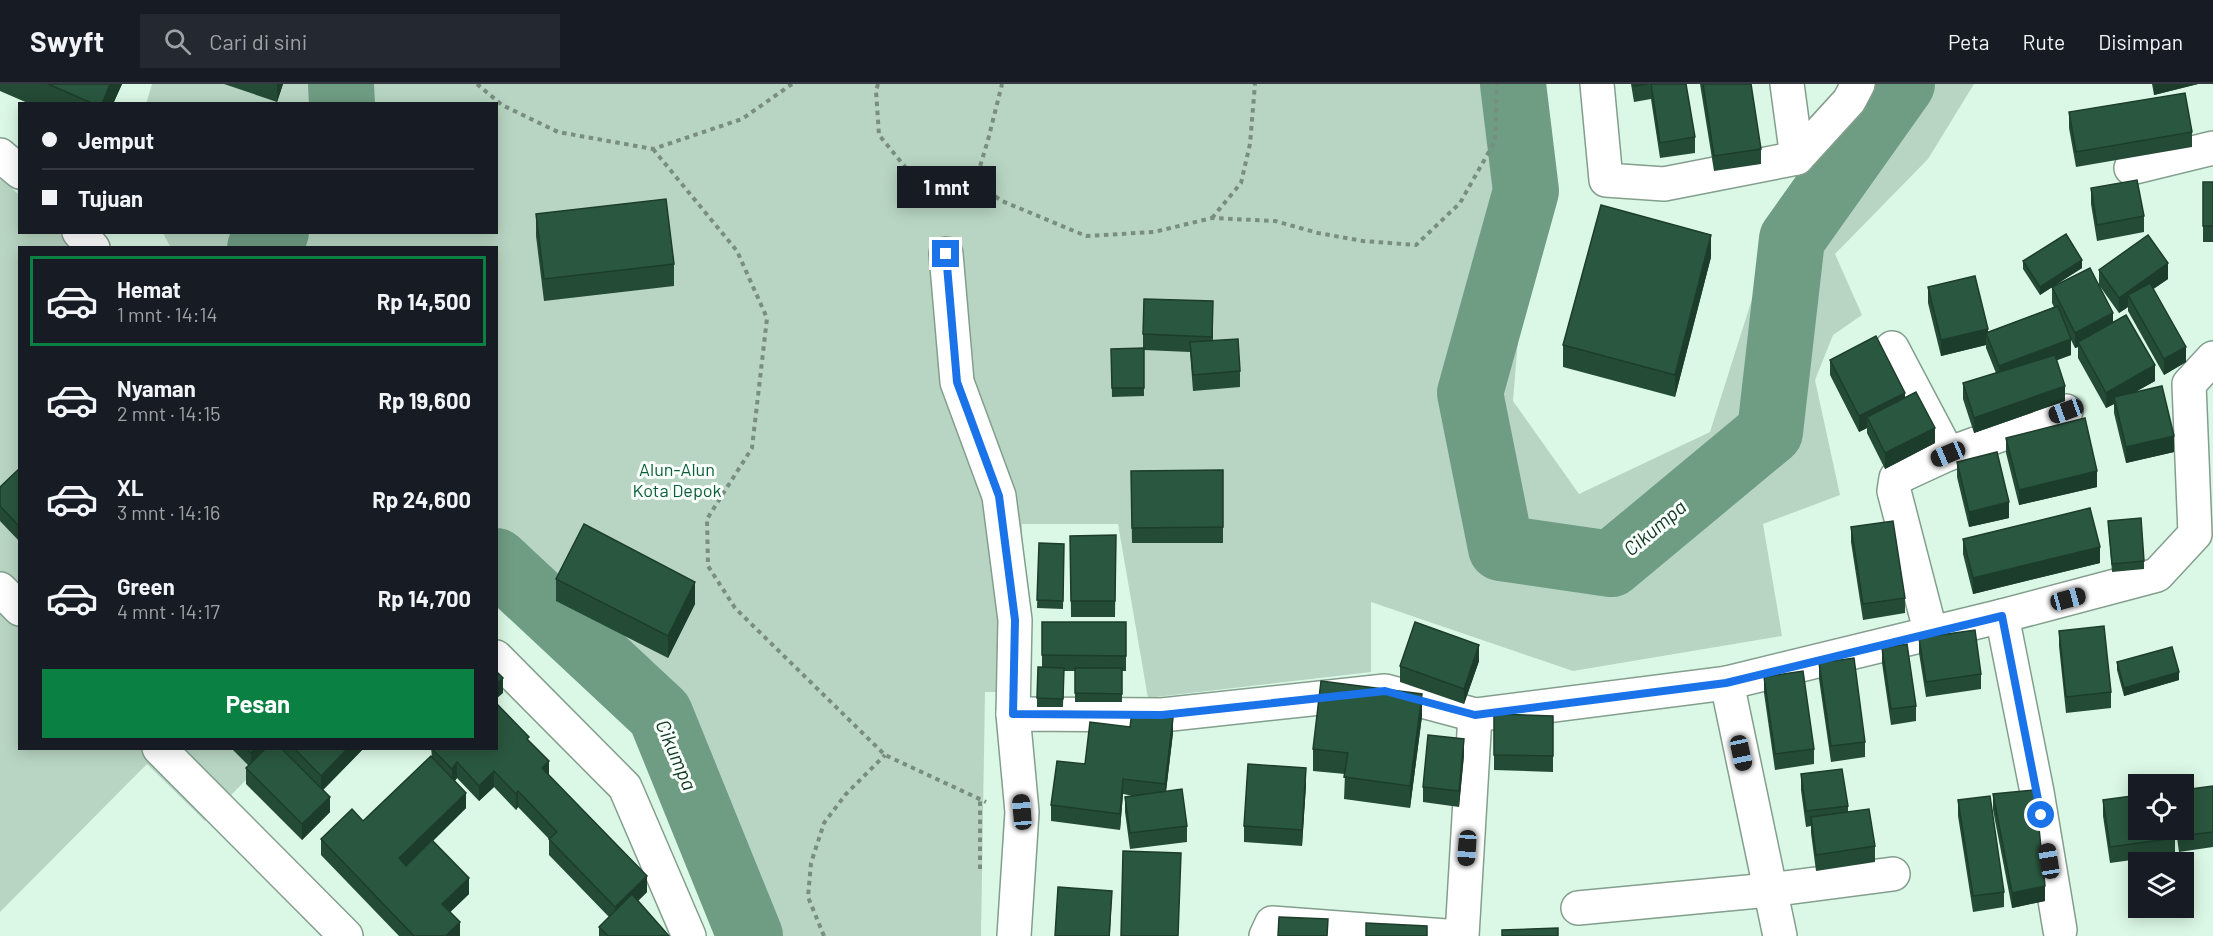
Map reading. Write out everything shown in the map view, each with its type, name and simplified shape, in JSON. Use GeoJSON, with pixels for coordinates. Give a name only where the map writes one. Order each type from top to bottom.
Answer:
{"type":"FeatureCollection","features":[{"type":"Feature","properties":{"kind":"street"},"geometry":{"type":"LineString","coordinates":[[1597,84],[1606,180],[1664,184],[1797,158],[1849,100],[1858,84]]}},
{"type":"Feature","properties":{"kind":"street"},"geometry":{"type":"LineString","coordinates":[[1787,84],[1797,158]]}},
{"type":"Feature","properties":{"kind":"street"},"geometry":{"type":"LineString","coordinates":[[2131,168],[2213,148]]}},
{"type":"Feature","properties":{"kind":"street"},"geometry":{"type":"LineString","coordinates":[[0,155],[18,170]]}},
{"type":"Feature","properties":{"kind":"street"},"geometry":{"type":"LineString","coordinates":[[81,234],[91,246]]}},
{"type":"Feature","properties":{"kind":"street"},"geometry":{"type":"LineString","coordinates":[[946,254],[957,382],[999,496],[1015,620],[1013,714],[1022,812],[1014,936]]}},
{"type":"Feature","properties":{"kind":"street"},"geometry":{"type":"LineString","coordinates":[[1892,348],[1948,454]]}},
{"type":"Feature","properties":{"kind":"street"},"geometry":{"type":"LineString","coordinates":[[1013,714],[1162,715],[1385,691],[1475,715],[1726,683],[1932,634],[2157,575],[2196,534],[2189,384],[2213,358]]}},
{"type":"Feature","properties":{"kind":"street"},"geometry":{"type":"LineString","coordinates":[[1932,634],[1894,491],[1896,478],[1948,454],[2066,411]]}},
{"type":"Feature","properties":{"kind":"street"},"geometry":{"type":"LineString","coordinates":[[0,588],[18,607]]}},
{"type":"Feature","properties":{"kind":"street"},"geometry":{"type":"LineString","coordinates":[[2002,616],[2037,792],[2060,930]]}},
{"type":"Feature","properties":{"kind":"street"},"geometry":{"type":"LineString","coordinates":[[498,659],[625,787],[688,936]]}},
{"type":"Feature","properties":{"kind":"street"},"geometry":{"type":"LineString","coordinates":[[1726,683],[1768,890],[1780,936]]}},
{"type":"Feature","properties":{"kind":"street"},"geometry":{"type":"LineString","coordinates":[[1462,936],[1475,715]]}},
{"type":"Feature","properties":{"kind":"street"},"geometry":{"type":"LineString","coordinates":[[161,750],[346,936]]}},
{"type":"Feature","properties":{"kind":"street"},"geometry":{"type":"LineString","coordinates":[[1578,908],[1768,890],[1893,874]]}},
{"type":"Feature","properties":{"kind":"street"},"geometry":{"type":"LineString","coordinates":[[1266,936],[1272,923],[1446,936]]}},
{"type":"Feature","properties":{"kind":"path"},"geometry":{"type":"LineString","coordinates":[[477,84],[502,105],[558,132],[653,149],[742,119],[792,84]]}},
{"type":"Feature","properties":{"kind":"path"},"geometry":{"type":"LineString","coordinates":[[878,84],[876,91],[879,135],[906,168],[975,183],[1002,201],[1086,236],[1154,232],[1212,218],[1275,221],[1351,239],[1416,245],[1460,202],[1495,141],[1497,84]]}},
{"type":"Feature","properties":{"kind":"path"},"geometry":{"type":"LineString","coordinates":[[975,183],[1002,84]]}},
{"type":"Feature","properties":{"kind":"path"},"geometry":{"type":"LineString","coordinates":[[1212,218],[1241,183],[1250,144],[1255,84]]}},
{"type":"Feature","properties":{"kind":"path"},"geometry":{"type":"LineString","coordinates":[[653,149],[737,251],[767,318],[752,448],[707,519],[708,566],[735,608],[885,755],[980,800],[1022,812]]}},
{"type":"Feature","properties":{"kind":"path"},"geometry":{"type":"LineString","coordinates":[[824,936],[808,897],[811,863],[824,823],[846,794],[885,755]]}},
{"type":"Feature","properties":{"kind":"path"},"geometry":{"type":"LineString","coordinates":[[980,800],[980,876]]}},
{"type":"Feature","properties":{"kind":"green space","name":"Alun-Alun Kota Depok"},"geometry":{"type":"Polygon","coordinates":[[[152,84],[1539,84],[1513,401],[1579,494],[1710,432],[1764,261],[1874,84],[1974,84],[1928,159],[1835,254],[1862,315],[1833,335],[1815,380],[1840,495],[1763,524],[1782,636],[1573,671],[1371,602],[1371,672],[1148,698],[1118,524],[1022,524],[1023,692],[985,692],[981,936],[743,936],[652,717],[498,552],[498,246],[170,246],[164,234],[498,234],[498,102],[147,102],[152,84]]]}},
{"type":"Feature","properties":{"kind":"green space"},"geometry":{"type":"Polygon","coordinates":[[[0,177],[18,194],[18,234],[60,234],[74,246],[18,246],[18,750],[276,750],[205,821],[147,764],[0,912],[0,177]]]}},
{"type":"Feature","properties":{"kind":"building"},"geometry":{"type":"Polygon","coordinates":[[[48,84],[110,84],[103,102],[89,102],[48,84]]]}},
{"type":"Feature","properties":{"kind":"building"},"geometry":{"type":"Polygon","coordinates":[[[1651,84],[1686,84],[1695,137],[1660,143],[1651,84]]]}},
{"type":"Feature","properties":{"kind":"building"},"geometry":{"type":"Polygon","coordinates":[[[1703,84],[1751,84],[1761,149],[1714,156],[1703,84]]]}},
{"type":"Feature","properties":{"kind":"building"},"geometry":{"type":"Polygon","coordinates":[[[2185,93],[2192,132],[2076,152],[2069,112],[2185,93]]]}},
{"type":"Feature","properties":{"kind":"building"},"geometry":{"type":"Polygon","coordinates":[[[2137,180],[2144,216],[2097,225],[2091,188],[2137,180]]]}},
{"type":"Feature","properties":{"kind":"building"},"geometry":{"type":"Polygon","coordinates":[[[2203,182],[2213,182],[2213,226],[2203,226],[2203,182]]]}},
{"type":"Feature","properties":{"kind":"building"},"geometry":{"type":"Polygon","coordinates":[[[666,199],[674,264],[544,279],[536,214],[666,199]]]}},
{"type":"Feature","properties":{"kind":"building"},"geometry":{"type":"Polygon","coordinates":[[[1601,205],[1711,235],[1675,375],[1563,345],[1601,205]]]}},
{"type":"Feature","properties":{"kind":"building"},"geometry":{"type":"Polygon","coordinates":[[[2066,234],[2082,260],[2040,287],[2023,261],[2066,234]]]}},
{"type":"Feature","properties":{"kind":"building"},"geometry":{"type":"Polygon","coordinates":[[[2148,235],[2168,263],[2119,298],[2099,270],[2148,235]]]}},
{"type":"Feature","properties":{"kind":"building"},"geometry":{"type":"Polygon","coordinates":[[[2090,268],[2113,313],[2075,333],[2052,287],[2090,268]]]}},
{"type":"Feature","properties":{"kind":"building"},"geometry":{"type":"Polygon","coordinates":[[[1975,276],[1988,329],[1941,340],[1928,287],[1975,276]]]}},
{"type":"Feature","properties":{"kind":"building"},"geometry":{"type":"Polygon","coordinates":[[[2150,283],[2186,347],[2164,359],[2128,295],[2150,283]]]}},
{"type":"Feature","properties":{"kind":"building"},"geometry":{"type":"Polygon","coordinates":[[[1144,299],[1213,301],[1212,337],[1143,334],[1144,299]]]}},
{"type":"Feature","properties":{"kind":"building"},"geometry":{"type":"Polygon","coordinates":[[[2058,306],[2071,339],[1999,366],[1986,333],[2058,306]]]}},
{"type":"Feature","properties":{"kind":"building"},"geometry":{"type":"Polygon","coordinates":[[[2126,315],[2155,365],[2106,393],[2078,342],[2126,315]]]}},
{"type":"Feature","properties":{"kind":"building"},"geometry":{"type":"Polygon","coordinates":[[[1876,336],[1905,393],[1859,416],[1830,360],[1876,336]]]}},
{"type":"Feature","properties":{"kind":"building"},"geometry":{"type":"Polygon","coordinates":[[[1238,339],[1240,371],[1193,375],[1190,342],[1238,339]]]}},
{"type":"Feature","properties":{"kind":"building"},"geometry":{"type":"Polygon","coordinates":[[[1144,348],[1144,388],[1112,388],[1111,349],[1144,348]]]}},
{"type":"Feature","properties":{"kind":"building"},"geometry":{"type":"Polygon","coordinates":[[[2055,355],[2065,386],[1974,418],[1963,383],[2055,355]]]}},
{"type":"Feature","properties":{"kind":"building"},"geometry":{"type":"Polygon","coordinates":[[[2162,386],[2174,436],[2126,447],[2114,397],[2162,386]]]}},
{"type":"Feature","properties":{"kind":"building"},"geometry":{"type":"Polygon","coordinates":[[[1916,392],[1935,428],[1885,453],[1867,417],[1916,392]]]}},
{"type":"Feature","properties":{"kind":"building"},"geometry":{"type":"Polygon","coordinates":[[[2085,418],[2097,471],[2019,490],[2006,438],[2085,418]]]}},
{"type":"Feature","properties":{"kind":"building"},"geometry":{"type":"Polygon","coordinates":[[[1997,452],[2009,502],[1969,512],[1957,462],[1997,452]]]}},
{"type":"Feature","properties":{"kind":"building"},"geometry":{"type":"Polygon","coordinates":[[[18,470],[18,525],[0,506],[0,487],[18,470]]]}},
{"type":"Feature","properties":{"kind":"building"},"geometry":{"type":"Polygon","coordinates":[[[1223,470],[1223,527],[1132,528],[1131,471],[1223,470]]]}},
{"type":"Feature","properties":{"kind":"building"},"geometry":{"type":"Polygon","coordinates":[[[2090,508],[2100,547],[1973,578],[1963,539],[2090,508]]]}},
{"type":"Feature","properties":{"kind":"building"},"geometry":{"type":"Polygon","coordinates":[[[2141,518],[2144,561],[2112,564],[2108,521],[2141,518]]]}},
{"type":"Feature","properties":{"kind":"building"},"geometry":{"type":"Polygon","coordinates":[[[1893,521],[1905,598],[1863,604],[1851,527],[1893,521]]]}},
{"type":"Feature","properties":{"kind":"building"},"geometry":{"type":"Polygon","coordinates":[[[584,524],[695,582],[668,636],[556,579],[584,524]]]}},
{"type":"Feature","properties":{"kind":"building"},"geometry":{"type":"Polygon","coordinates":[[[1116,535],[1115,601],[1071,601],[1070,536],[1116,535]]]}},
{"type":"Feature","properties":{"kind":"building"},"geometry":{"type":"Polygon","coordinates":[[[1039,543],[1064,544],[1063,601],[1037,600],[1039,543]]]}},
{"type":"Feature","properties":{"kind":"building"},"geometry":{"type":"Polygon","coordinates":[[[1042,622],[1126,622],[1126,656],[1042,655],[1042,622]]]}},
{"type":"Feature","properties":{"kind":"building"},"geometry":{"type":"Polygon","coordinates":[[[1415,622],[1479,645],[1464,689],[1400,666],[1415,622]]]}},
{"type":"Feature","properties":{"kind":"building"},"geometry":{"type":"Polygon","coordinates":[[[2104,626],[2111,692],[2066,697],[2059,631],[2104,626]]]}},
{"type":"Feature","properties":{"kind":"building"},"geometry":{"type":"Polygon","coordinates":[[[1975,630],[1981,674],[1926,682],[1919,638],[1975,630]]]}},
{"type":"Feature","properties":{"kind":"building"},"geometry":{"type":"Polygon","coordinates":[[[1907,644],[1916,706],[1891,709],[1882,648],[1907,644]]]}},
{"type":"Feature","properties":{"kind":"building"},"geometry":{"type":"Polygon","coordinates":[[[2172,647],[2179,672],[2124,688],[2117,662],[2172,647]]]}},
{"type":"Feature","properties":{"kind":"building"},"geometry":{"type":"Polygon","coordinates":[[[1854,658],[1865,742],[1831,746],[1819,663],[1854,658]]]}},
{"type":"Feature","properties":{"kind":"building"},"geometry":{"type":"Polygon","coordinates":[[[1038,667],[1064,668],[1063,699],[1037,698],[1038,667]]]}},
{"type":"Feature","properties":{"kind":"building"},"geometry":{"type":"Polygon","coordinates":[[[1075,668],[1122,668],[1122,694],[1075,693],[1075,668]]]}},
{"type":"Feature","properties":{"kind":"building"},"geometry":{"type":"Polygon","coordinates":[[[1803,671],[1814,749],[1775,754],[1764,677],[1803,671]]]}},
{"type":"Feature","properties":{"kind":"building"},"geometry":{"type":"Polygon","coordinates":[[[498,673],[503,678],[498,682],[498,673]]]}},
{"type":"Feature","properties":{"kind":"building"},"geometry":{"type":"Polygon","coordinates":[[[1321,681],[1422,694],[1410,786],[1344,777],[1348,753],[1313,749],[1321,681]]]}},
{"type":"Feature","properties":{"kind":"building"},"geometry":{"type":"Polygon","coordinates":[[[498,705],[549,761],[542,768],[647,876],[615,907],[549,839],[557,832],[518,791],[516,794],[494,771],[479,786],[457,762],[452,769],[433,750],[498,750],[498,705]]]}},
{"type":"Feature","properties":{"kind":"building"},"geometry":{"type":"Polygon","coordinates":[[[1132,712],[1173,718],[1165,784],[1123,779],[1120,814],[1051,805],[1057,761],[1085,764],[1090,722],[1130,727],[1132,712]]]}},
{"type":"Feature","properties":{"kind":"building"},"geometry":{"type":"Polygon","coordinates":[[[1494,714],[1553,716],[1553,756],[1494,755],[1494,714]]]}},
{"type":"Feature","properties":{"kind":"building"},"geometry":{"type":"Polygon","coordinates":[[[1428,735],[1464,739],[1459,791],[1423,787],[1428,735]]]}},
{"type":"Feature","properties":{"kind":"building"},"geometry":{"type":"Polygon","coordinates":[[[264,750],[283,750],[330,797],[302,824],[246,768],[264,750]]]}},
{"type":"Feature","properties":{"kind":"building"},"geometry":{"type":"Polygon","coordinates":[[[296,750],[346,750],[321,776],[296,750]]]}},
{"type":"Feature","properties":{"kind":"building"},"geometry":{"type":"Polygon","coordinates":[[[431,756],[466,793],[399,858],[406,866],[432,840],[469,878],[442,904],[460,922],[446,936],[414,936],[321,839],[352,809],[363,821],[431,756]]]}},
{"type":"Feature","properties":{"kind":"building"},"geometry":{"type":"Polygon","coordinates":[[[1248,764],[1306,768],[1302,830],[1244,826],[1248,764]]]}},
{"type":"Feature","properties":{"kind":"building"},"geometry":{"type":"Polygon","coordinates":[[[1842,769],[1848,806],[1806,811],[1801,774],[1842,769]]]}},
{"type":"Feature","properties":{"kind":"building"},"geometry":{"type":"Polygon","coordinates":[[[2213,786],[2213,832],[2194,834],[2194,789],[2213,786]]]}},
{"type":"Feature","properties":{"kind":"building"},"geometry":{"type":"Polygon","coordinates":[[[1182,789],[1187,826],[1130,833],[1125,797],[1182,789]]]}},
{"type":"Feature","properties":{"kind":"building"},"geometry":{"type":"Polygon","coordinates":[[[2035,790],[2045,886],[2012,893],[1993,794],[2035,790]]]}},
{"type":"Feature","properties":{"kind":"building"},"geometry":{"type":"Polygon","coordinates":[[[1990,796],[2004,892],[1973,896],[1958,800],[1990,796]]]}},
{"type":"Feature","properties":{"kind":"building"},"geometry":{"type":"Polygon","coordinates":[[[2128,797],[2128,840],[2161,840],[2110,847],[2103,800],[2128,797]]]}},
{"type":"Feature","properties":{"kind":"building"},"geometry":{"type":"Polygon","coordinates":[[[1869,809],[1875,846],[1816,855],[1811,817],[1869,809]]]}},
{"type":"Feature","properties":{"kind":"building"},"geometry":{"type":"Polygon","coordinates":[[[1123,851],[1181,853],[1178,936],[1121,936],[1123,851]]]}},
{"type":"Feature","properties":{"kind":"building"},"geometry":{"type":"Polygon","coordinates":[[[1058,887],[1112,891],[1109,936],[1055,936],[1058,887]]]}},
{"type":"Feature","properties":{"kind":"building"},"geometry":{"type":"Polygon","coordinates":[[[632,894],[669,936],[608,936],[599,927],[632,894]]]}},
{"type":"Feature","properties":{"kind":"building"},"geometry":{"type":"Polygon","coordinates":[[[1279,917],[1328,919],[1327,936],[1278,936],[1279,917]]]}},
{"type":"Feature","properties":{"kind":"building"},"geometry":{"type":"Polygon","coordinates":[[[1366,923],[1427,926],[1427,936],[1366,936],[1366,923]]]}},
{"type":"Feature","properties":{"kind":"building"},"geometry":{"type":"Polygon","coordinates":[[[1558,928],[1558,936],[1502,936],[1502,930],[1558,928]]]}},
{"type":"Feature","properties":{"kind":"waterway","name":"Cikumpa"},"geometry":{"type":"LineString","coordinates":[[341,84],[342,102]]}},
{"type":"Feature","properties":{"kind":"waterway","name":"Cikumpa"},"geometry":{"type":"LineString","coordinates":[[1513,84],[1526,191],[1470,393],[1501,548],[1611,564],[1770,432],[1792,239],[1902,84]]}},
{"type":"Feature","properties":{"kind":"waterway","name":"Cikumpa"},"geometry":{"type":"LineString","coordinates":[[262,246],[274,234]]}},
{"type":"Feature","properties":{"kind":"waterway","name":"Cikumpa"},"geometry":{"type":"LineString","coordinates":[[498,563],[660,714],[750,936]]}},
{"type":"Feature","properties":{"kind":"route"},"geometry":{"type":"LineString","coordinates":[[946,254],[957,382],[999,496],[1015,620],[1013,714],[1162,715],[1385,691],[1475,715],[1726,683],[2002,616],[2041,815]]}}]}
